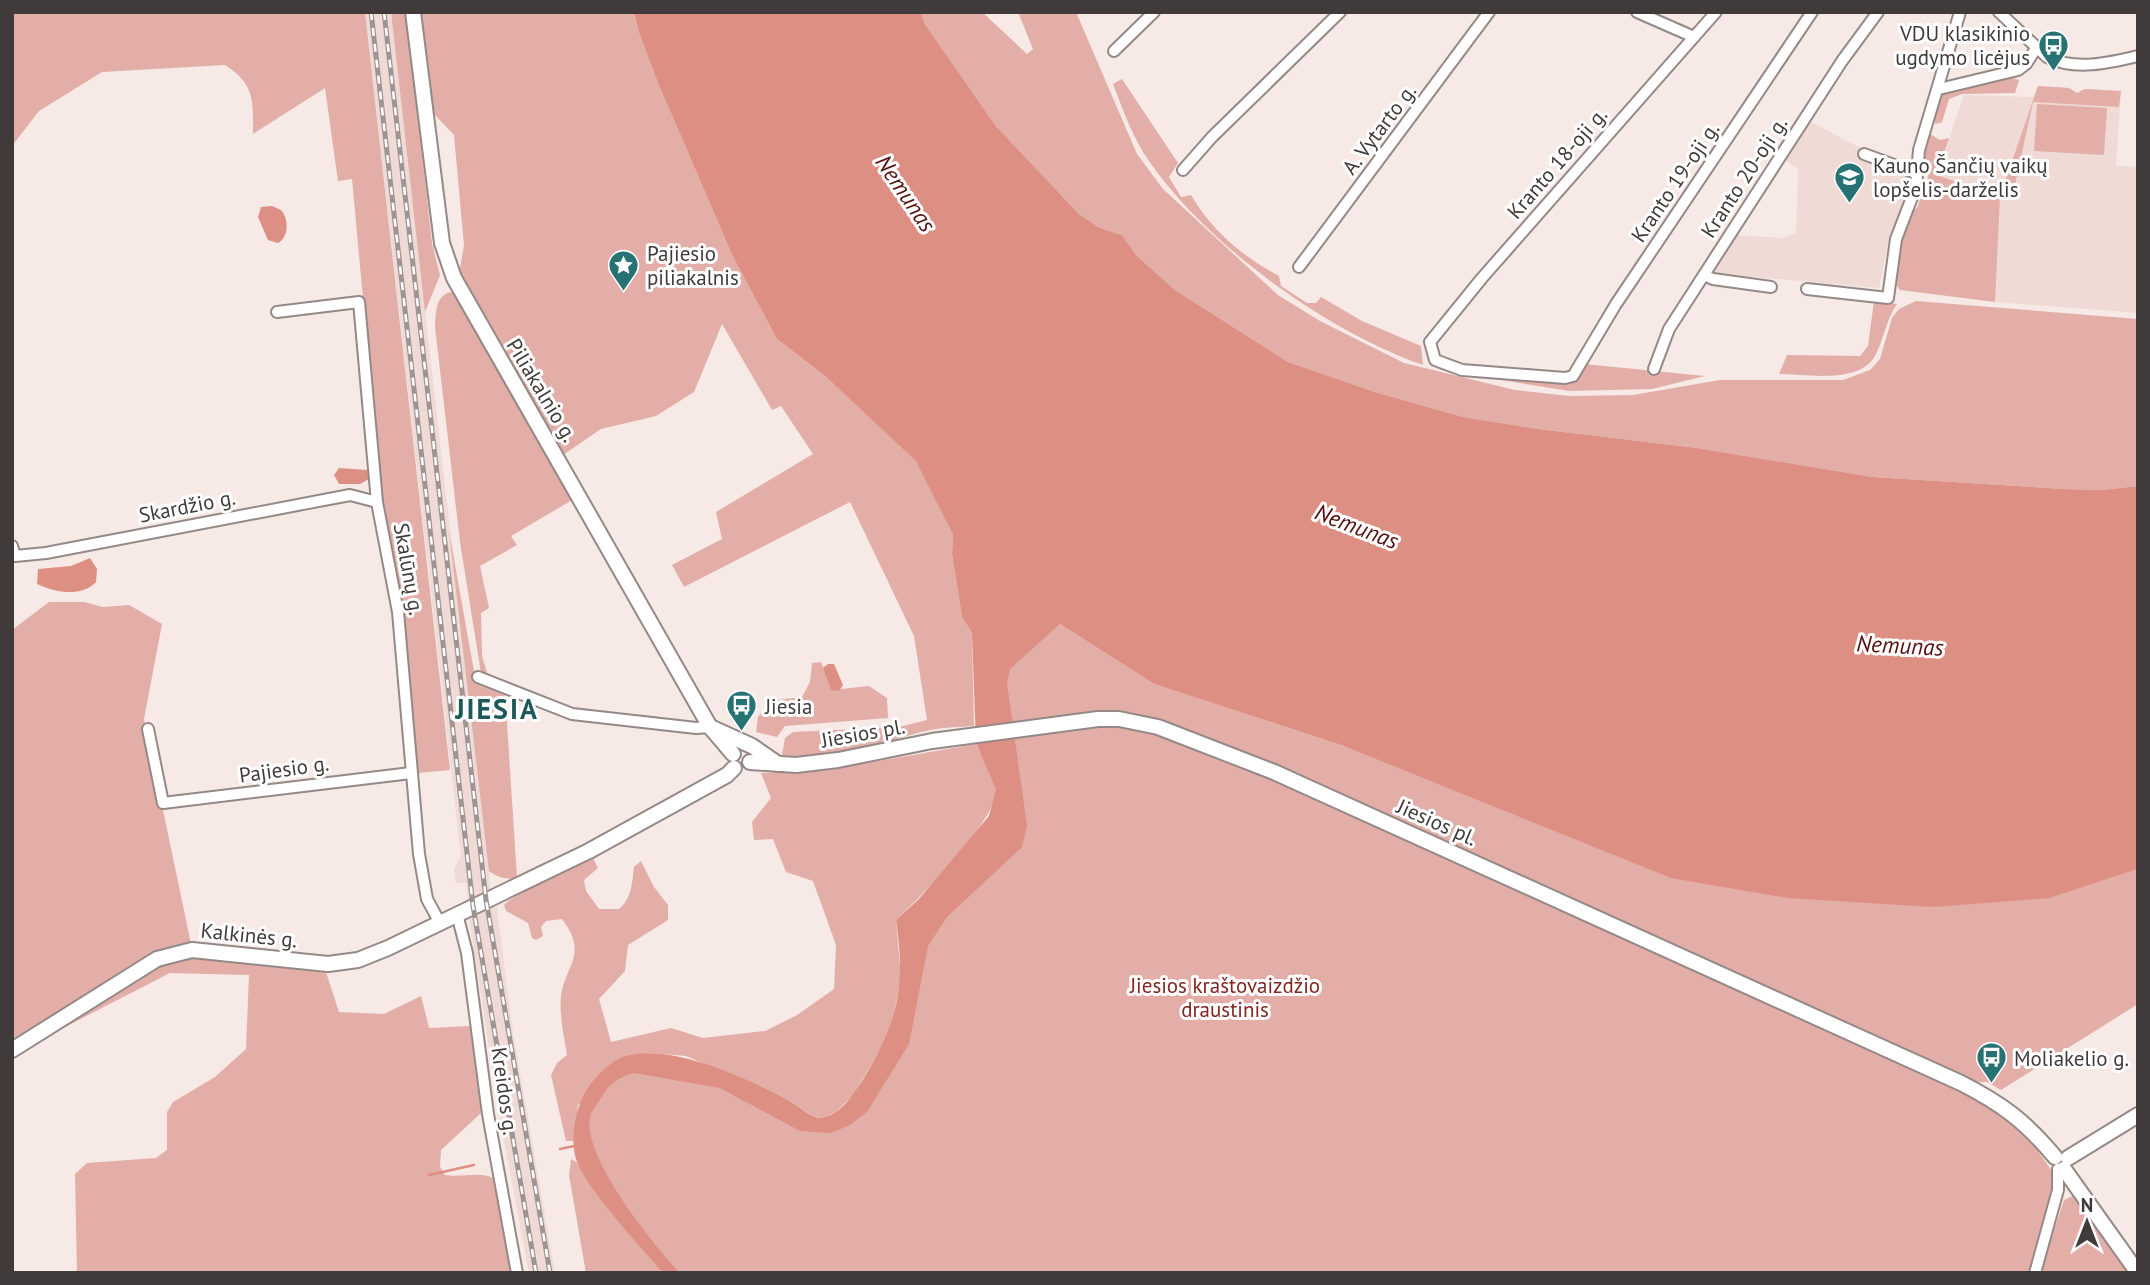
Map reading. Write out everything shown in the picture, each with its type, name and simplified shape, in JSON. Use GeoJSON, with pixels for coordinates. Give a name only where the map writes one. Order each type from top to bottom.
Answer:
{"type":"FeatureCollection","features":[{"type":"Feature","properties":{"kind":"main road","name":"Piliakalnio g."},"geometry":{"type":"LineString","coordinates":[[413,12],[442,243],[454,278],[710,727],[734,761]]}},
{"type":"Feature","properties":{"kind":"main road","name":"Jiesios pl."},"geometry":{"type":"LineString","coordinates":[[734,761],[745,770],[750,762],[778,764],[838,760],[964,736],[1098,719],[1140,722],[1189,737],[1274,772],[1998,1102],[2024,1121],[2061,1163],[2138,1273]]}},
{"type":"Feature","properties":{"kind":"main road"},"geometry":{"type":"LineString","coordinates":[[710,727],[752,746],[778,764]]}},
{"type":"Feature","properties":{"kind":"main road"},"geometry":{"type":"LineString","coordinates":[[457,914],[589,850],[734,761]]}},
{"type":"Feature","properties":{"kind":"main road","name":"Kalkinės g."},"geometry":{"type":"LineString","coordinates":[[12,1050],[157,959],[173,953],[192,950],[328,964],[368,956],[457,914]]}},
{"type":"Feature","properties":{"kind":"main road"},"geometry":{"type":"LineString","coordinates":[[2061,1163],[2138,1115]]}},
{"type":"Feature","properties":{"kind":"street"},"geometry":{"type":"LineString","coordinates":[[1114,51],[1154,12]]}},
{"type":"Feature","properties":{"kind":"street"},"geometry":{"type":"LineString","coordinates":[[1183,170],[1212,137],[1340,12]]}},
{"type":"Feature","properties":{"kind":"street","name":"A. Vytarto g."},"geometry":{"type":"LineString","coordinates":[[1299,267],[1489,12]]}},
{"type":"Feature","properties":{"kind":"street"},"geometry":{"type":"LineString","coordinates":[[1637,12],[1694,37]]}},
{"type":"Feature","properties":{"kind":"street","name":"Kranto 18-oji g."},"geometry":{"type":"LineString","coordinates":[[1430,342],[1482,278],[1716,12]]}},
{"type":"Feature","properties":{"kind":"street","name":"Kranto 19-oji g."},"geometry":{"type":"LineString","coordinates":[[1430,342],[1435,360],[1462,370],[1565,378],[1573,376],[1616,304],[1812,12]]}},
{"type":"Feature","properties":{"kind":"street","name":"Kranto 20-oji g."},"geometry":{"type":"LineString","coordinates":[[1654,369],[1669,329],[1842,61],[1878,12]]}},
{"type":"Feature","properties":{"kind":"street"},"geometry":{"type":"LineString","coordinates":[[1807,289],[1888,298],[1896,239],[1916,187],[1919,149],[1960,12]]}},
{"type":"Feature","properties":{"kind":"street"},"geometry":{"type":"LineString","coordinates":[[1999,12],[2056,61],[2077,65],[2138,56]]}},
{"type":"Feature","properties":{"kind":"street"},"geometry":{"type":"LineString","coordinates":[[1939,89],[2018,70],[2026,64],[2037,47]]}},
{"type":"Feature","properties":{"kind":"street"},"geometry":{"type":"LineString","coordinates":[[1864,153],[1916,173]]}},
{"type":"Feature","properties":{"kind":"street"},"geometry":{"type":"LineString","coordinates":[[1704,275],[1713,279],[1771,287]]}},
{"type":"Feature","properties":{"kind":"street","name":"Skalūnų g."},"geometry":{"type":"LineString","coordinates":[[277,312],[359,302],[377,502],[398,612],[423,882],[427,899],[440,923]]}},
{"type":"Feature","properties":{"kind":"street","name":"Skardžio g."},"geometry":{"type":"LineString","coordinates":[[12,546],[15,556],[46,553],[350,495],[377,502]]}},
{"type":"Feature","properties":{"kind":"street"},"geometry":{"type":"LineString","coordinates":[[478,677],[572,714],[696,728],[710,727]]}},
{"type":"Feature","properties":{"kind":"street","name":"Pajiesio g."},"geometry":{"type":"LineString","coordinates":[[148,729],[163,803],[411,773]]}},
{"type":"Feature","properties":{"kind":"street","name":"Kreidos g."},"geometry":{"type":"LineString","coordinates":[[457,914],[467,953],[488,1114],[517,1273]]}},
{"type":"Feature","properties":{"kind":"street"},"geometry":{"type":"LineString","coordinates":[[2035,1273],[2058,1190],[2061,1163]]}},
{"type":"Feature","properties":{"kind":"shaded area"},"geometry":{"type":"Polygon","coordinates":[[[365,12],[391,12],[489,871],[490,892],[468,901],[466,883],[456,883],[454,869],[461,856],[365,12]]]}},
{"type":"Feature","properties":{"kind":"shaded area"},"geometry":{"type":"Polygon","coordinates":[[[2038,86],[2069,88],[2077,93],[2085,89],[2121,91],[2116,166],[2138,167],[2138,313],[1995,302],[1995,271],[1936,175],[1964,95],[2033,97],[2038,86]]]}},
{"type":"Feature","properties":{"kind":"shaded area","name":"Kauno Šančių vaikų lopšelis-darželis"},"geometry":{"type":"Polygon","coordinates":[[[1809,121],[1914,176],[1889,239],[1879,288],[1710,273],[1734,235],[1784,238],[1796,233],[1798,169],[1783,159],[1809,121]]]}},
{"type":"Feature","properties":{"kind":"shaded area"},"geometry":{"type":"Polygon","coordinates":[[[492,905],[497,908],[513,1033],[555,1273],[529,1273],[499,1114],[469,917],[492,905]]]}},
{"type":"Feature","properties":{"kind":"green space"},"geometry":{"type":"Polygon","coordinates":[[[12,12],[365,12],[450,770],[418,773],[403,604],[380,483],[352,179],[338,181],[325,88],[253,134],[252,103],[247,86],[225,65],[102,72],[39,111],[12,146],[12,12]]]}},
{"type":"Feature","properties":{"kind":"green space"},"geometry":{"type":"Polygon","coordinates":[[[391,12],[406,12],[432,243],[440,275],[425,312],[391,12]]]}},
{"type":"Feature","properties":{"kind":"green space"},"geometry":{"type":"Polygon","coordinates":[[[420,12],[634,12],[658,83],[733,257],[777,339],[825,376],[917,461],[953,535],[952,554],[962,617],[972,633],[974,726],[930,730],[832,756],[795,759],[782,755],[785,738],[793,732],[899,727],[927,720],[914,636],[850,502],[684,587],[672,565],[722,539],[716,512],[813,454],[781,406],[772,410],[722,324],[694,392],[656,416],[601,429],[563,455],[459,275],[464,245],[454,135],[432,112],[420,12]]]}},
{"type":"Feature","properties":{"kind":"green space"},"geometry":{"type":"Polygon","coordinates":[[[921,12],[982,12],[1027,54],[1033,49],[1018,12],[1076,12],[1137,154],[1163,189],[1278,295],[1320,321],[1404,363],[1515,390],[1569,396],[1633,395],[1720,380],[1843,380],[1870,370],[1880,359],[1892,318],[1899,309],[1916,301],[2138,319],[2138,486],[2102,490],[2064,489],[1873,477],[1697,448],[1539,429],[1463,417],[1375,392],[1288,362],[1175,290],[1137,256],[1122,235],[1100,228],[1079,214],[995,125],[925,24],[921,12]]]}},
{"type":"Feature","properties":{"kind":"green space"},"geometry":{"type":"Polygon","coordinates":[[[2006,76],[2019,80],[2015,93],[1962,94],[1949,99],[1942,122],[1936,124],[1933,121],[1941,94],[2006,76]]]}},
{"type":"Feature","properties":{"kind":"green space"},"geometry":{"type":"Polygon","coordinates":[[[1122,79],[1178,163],[1169,177],[1181,197],[1191,195],[1218,231],[1240,251],[1279,276],[1281,286],[1307,303],[1316,303],[1321,297],[1362,321],[1421,346],[1423,365],[1347,331],[1309,308],[1271,282],[1203,224],[1173,192],[1138,143],[1113,84],[1122,79]]]}},
{"type":"Feature","properties":{"kind":"green space"},"geometry":{"type":"Polygon","coordinates":[[[2038,86],[2069,88],[2077,93],[2085,89],[2121,91],[2119,107],[2033,102],[2013,194],[2000,196],[2038,86]]]}},
{"type":"Feature","properties":{"kind":"green space"},"geometry":{"type":"Polygon","coordinates":[[[2037,104],[2107,108],[2104,155],[2034,151],[2037,104]]]}},
{"type":"Feature","properties":{"kind":"green space"},"geometry":{"type":"Polygon","coordinates":[[[1930,134],[1940,140],[1949,138],[1936,175],[2000,196],[1995,302],[1900,290],[1893,272],[1896,251],[1911,210],[1917,208],[1928,178],[1923,152],[1930,134]]]}},
{"type":"Feature","properties":{"kind":"green space"},"geometry":{"type":"Polygon","coordinates":[[[450,292],[457,295],[574,499],[511,536],[517,545],[480,566],[489,608],[481,613],[482,656],[489,679],[481,673],[460,542],[435,327],[439,302],[450,292]]]}},
{"type":"Feature","properties":{"kind":"green space"},"geometry":{"type":"Polygon","coordinates":[[[1874,301],[1897,304],[1876,354],[1869,364],[1846,374],[1832,376],[1779,374],[1787,355],[1860,356],[1868,346],[1874,301]]]}},
{"type":"Feature","properties":{"kind":"green space"},"geometry":{"type":"Polygon","coordinates":[[[1584,364],[1705,376],[1652,389],[1569,391],[1453,372],[1571,384],[1584,364]]]}},
{"type":"Feature","properties":{"kind":"green space"},"geometry":{"type":"Polygon","coordinates":[[[449,531],[475,677],[505,692],[517,878],[502,878],[489,871],[449,531]]]}},
{"type":"Feature","properties":{"kind":"green space"},"geometry":{"type":"Polygon","coordinates":[[[49,602],[84,602],[103,607],[129,605],[162,624],[144,719],[191,944],[161,951],[12,1042],[12,630],[49,602]]]}},
{"type":"Feature","properties":{"kind":"green space","name":"Jiesios kraštovaizdžio draustinis"},"geometry":{"type":"Polygon","coordinates":[[[1060,624],[1154,684],[1344,746],[2050,898],[2138,869],[2138,1004],[2001,1090],[1987,1082],[1976,1082],[1933,1062],[1934,1077],[1998,1108],[2026,1134],[2054,1174],[2058,1190],[2035,1273],[672,1273],[590,1169],[585,1114],[619,1069],[676,1064],[802,1126],[836,1123],[885,1070],[914,954],[1005,831],[989,682],[1060,624]]]}},
{"type":"Feature","properties":{"kind":"green space"},"geometry":{"type":"Polygon","coordinates":[[[821,662],[832,690],[869,686],[887,698],[888,718],[785,726],[777,737],[756,732],[758,717],[770,701],[802,697],[810,682],[812,663],[821,662]]]}},
{"type":"Feature","properties":{"kind":"green space"},"geometry":{"type":"Polygon","coordinates":[[[976,744],[995,783],[994,801],[956,857],[896,920],[901,978],[890,1033],[853,1095],[836,1112],[823,1118],[812,1116],[794,1103],[686,1056],[650,1053],[578,1105],[574,1141],[566,1141],[551,1075],[557,1063],[567,1055],[561,996],[575,951],[574,942],[562,919],[546,921],[541,927],[543,936],[536,940],[532,938],[528,923],[506,911],[504,905],[508,901],[591,854],[598,868],[584,880],[586,891],[599,909],[619,909],[629,895],[634,867],[641,861],[654,887],[668,905],[668,920],[628,945],[625,971],[599,999],[611,1042],[671,1028],[703,1038],[765,1031],[797,1015],[834,989],[836,945],[813,881],[786,872],[773,839],[754,840],[752,822],[771,798],[761,773],[827,770],[976,744]]]}},
{"type":"Feature","properties":{"kind":"green space"},"geometry":{"type":"Polygon","coordinates":[[[188,955],[325,969],[339,1012],[384,1014],[421,996],[429,1028],[470,1026],[481,1113],[441,1150],[440,1167],[445,1175],[482,1175],[493,1178],[513,1273],[77,1273],[75,1174],[87,1163],[156,1158],[167,1150],[167,1112],[173,1102],[215,1077],[246,1049],[249,975],[170,973],[63,1028],[66,1020],[170,960],[188,955]]]}},
{"type":"Feature","properties":{"kind":"green space"},"geometry":{"type":"Polygon","coordinates":[[[571,1159],[578,1163],[610,1211],[663,1273],[586,1273],[569,1175],[571,1159]]]}},
{"type":"Feature","properties":{"kind":"green space"},"geometry":{"type":"Polygon","coordinates":[[[2075,1195],[2129,1273],[2040,1273],[2064,1200],[2075,1195]]]}},
{"type":"Feature","properties":{"kind":"water","name":"Nemunas"},"geometry":{"type":"Polygon","coordinates":[[[634,12],[921,12],[925,24],[995,125],[1079,214],[1100,228],[1122,235],[1137,256],[1175,290],[1288,362],[1375,392],[1463,417],[1697,448],[1873,477],[2064,489],[2102,490],[2138,486],[2138,869],[2050,898],[1933,907],[1788,898],[1671,878],[1344,746],[1154,684],[1060,624],[1010,669],[1007,683],[1027,826],[1022,847],[947,917],[928,946],[909,1044],[867,1112],[850,1125],[831,1133],[800,1131],[720,1088],[634,1073],[611,1085],[593,1110],[590,1117],[590,1134],[608,1176],[653,1242],[680,1273],[663,1273],[602,1201],[576,1159],[574,1125],[581,1100],[588,1088],[596,1077],[618,1059],[642,1053],[663,1054],[686,1058],[733,1074],[816,1117],[837,1112],[862,1081],[891,1022],[900,966],[896,920],[919,899],[989,816],[996,789],[976,743],[972,633],[962,617],[952,554],[953,535],[916,461],[825,376],[777,339],[733,257],[658,83],[634,12]]]}},
{"type":"Feature","properties":{"kind":"water"},"geometry":{"type":"Polygon","coordinates":[[[272,206],[281,210],[286,223],[284,237],[278,243],[268,240],[258,217],[261,207],[272,206]]]}},
{"type":"Feature","properties":{"kind":"water"},"geometry":{"type":"Polygon","coordinates":[[[339,468],[367,470],[369,479],[360,484],[339,484],[334,475],[339,468]]]}},
{"type":"Feature","properties":{"kind":"water"},"geometry":{"type":"Polygon","coordinates":[[[90,558],[97,569],[96,582],[90,587],[67,592],[37,584],[38,569],[71,566],[90,558]]]}},
{"type":"Feature","properties":{"kind":"water"},"geometry":{"type":"Polygon","coordinates":[[[834,664],[843,685],[839,691],[831,690],[823,668],[834,664]]]}},
{"type":"Feature","properties":{"kind":"waterway"},"geometry":{"type":"LineString","coordinates":[[560,1149],[574,1146]]}},
{"type":"Feature","properties":{"kind":"waterway"},"geometry":{"type":"LineString","coordinates":[[429,1175],[474,1165]]}},
{"type":"Feature","properties":{"kind":"railway"},"geometry":{"type":"LineString","coordinates":[[371,12],[473,906],[536,1273]]}},
{"type":"Feature","properties":{"kind":"railway"},"geometry":{"type":"LineString","coordinates":[[384,12],[486,900],[550,1273]]}},
{"type":"Feature","properties":{"kind":"place","name":"VDU klasikinio ugdymo licėjus"},"geometry":{"type":"Point","coordinates":[2053,72]}},
{"type":"Feature","properties":{"kind":"place","name":"Kauno Šančių vaikų lopšelis-darželis"},"geometry":{"type":"Point","coordinates":[1850,204]}},
{"type":"Feature","properties":{"kind":"place","name":"Pajiesio piliakalnis"},"geometry":{"type":"Point","coordinates":[624,292]}},
{"type":"Feature","properties":{"kind":"place","name":"Jiesia"},"geometry":{"type":"Point","coordinates":[742,733]}},
{"type":"Feature","properties":{"kind":"place","name":"Moliakelio g."},"geometry":{"type":"Point","coordinates":[1991,1085]}},
{"type":"Feature","properties":{"kind":"district","name":"JIESIA"},"geometry":{"type":"Point","coordinates":[497,708]}}]}
